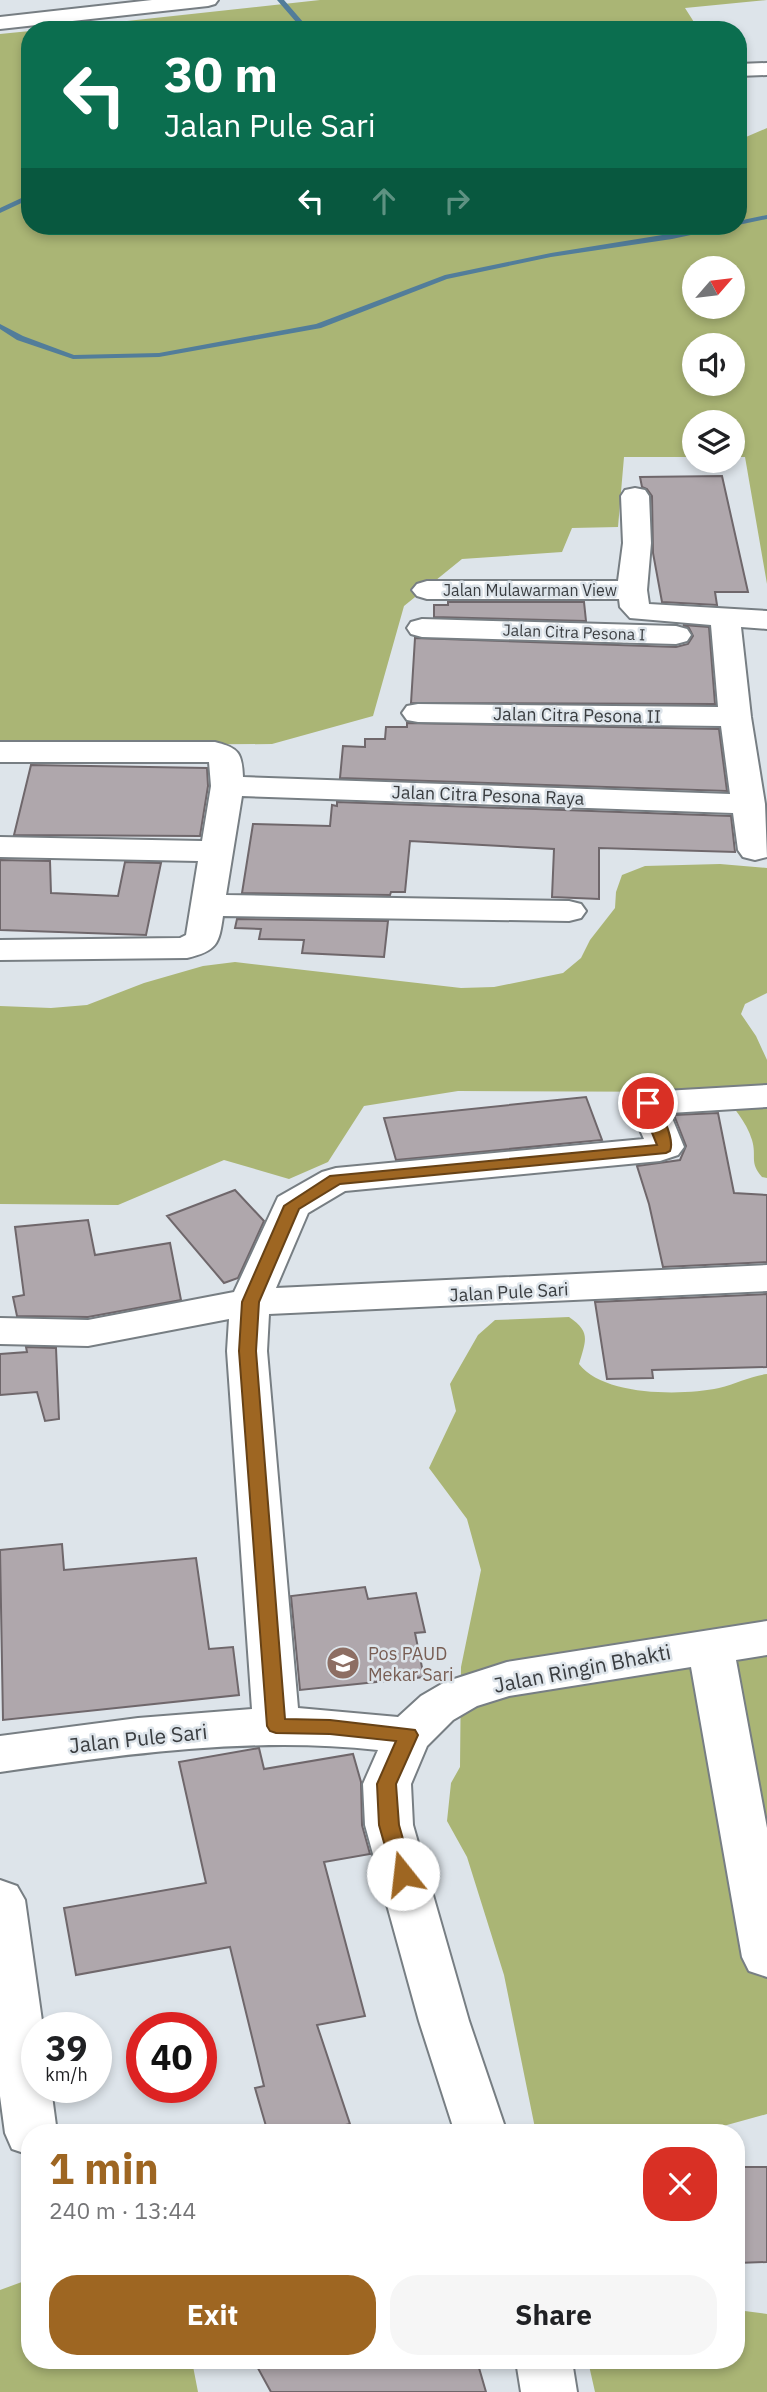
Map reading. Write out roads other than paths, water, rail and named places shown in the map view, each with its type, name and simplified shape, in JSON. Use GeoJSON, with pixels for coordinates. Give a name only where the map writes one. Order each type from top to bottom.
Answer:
{"type":"FeatureCollection","features":[{"type":"Feature","properties":{"kind":"main road"},"geometry":{"type":"LineString","coordinates":[[0,23],[94,0]]}},
{"type":"Feature","properties":{"kind":"main road"},"geometry":{"type":"LineString","coordinates":[[0,10],[54,11],[208,0]]}},
{"type":"Feature","properties":{"kind":"main road"},"geometry":{"type":"LineString","coordinates":[[747,69],[767,68]]}},
{"type":"Feature","properties":{"kind":"main road","name":"Jalan Mulawarman View"},"geometry":{"type":"LineString","coordinates":[[635,496],[637,543],[632,590],[635,607],[640,612],[726,627]]}},
{"type":"Feature","properties":{"kind":"main road","name":"Jalan Mulawarman View"},"geometry":{"type":"LineString","coordinates":[[427,590],[632,590]]}},
{"type":"Feature","properties":{"kind":"main road"},"geometry":{"type":"LineString","coordinates":[[755,850],[735,717],[726,627],[767,620]]}},
{"type":"Feature","properties":{"kind":"main road","name":"Jalan Citra Pesona I"},"geometry":{"type":"LineString","coordinates":[[422,628],[726,627]]}},
{"type":"Feature","properties":{"kind":"main road","name":"Jalan Citra Pesona II"},"geometry":{"type":"LineString","coordinates":[[418,713],[735,717]]}},
{"type":"Feature","properties":{"kind":"main road"},"geometry":{"type":"LineString","coordinates":[[0,752],[215,752],[226,758],[227,786],[214,851],[202,940],[187,948],[0,950]]}},
{"type":"Feature","properties":{"kind":"main road","name":"Jalan Citra Pesona Raya"},"geometry":{"type":"LineString","coordinates":[[227,786],[749,804]]}},
{"type":"Feature","properties":{"kind":"main road"},"geometry":{"type":"LineString","coordinates":[[0,846],[214,851]]}},
{"type":"Feature","properties":{"kind":"main road"},"geometry":{"type":"LineString","coordinates":[[206,905],[569,911]]}},
{"type":"Feature","properties":{"kind":"main road"},"geometry":{"type":"LineString","coordinates":[[276,1726],[247,1351],[250,1302],[292,1206],[336,1180],[660,1149],[665,1147],[665,1143],[648,1103],[767,1096]]}},
{"type":"Feature","properties":{"kind":"main road","name":"Jalan Pule Sari"},"geometry":{"type":"LineString","coordinates":[[0,1331],[88,1333],[250,1302],[767,1278]]}},
{"type":"Feature","properties":{"kind":"main road","name":"Jalan Ringin Bhakti"},"geometry":{"type":"LineString","coordinates":[[478,2124],[444,2021],[389,1825],[387,1784],[408,1735],[437,1708],[461,1694],[507,1679],[713,1644],[767,1638]]}},
{"type":"Feature","properties":{"kind":"main road"},"geometry":{"type":"LineString","coordinates":[[713,1644],[714,1672],[767,1957]]}},
{"type":"Feature","properties":{"kind":"main road","name":"Jalan Pule Sari"},"geometry":{"type":"LineString","coordinates":[[0,1754],[134,1735],[276,1726],[330,1727],[408,1735]]}},
{"type":"Feature","properties":{"kind":"main road"},"geometry":{"type":"LineString","coordinates":[[0,1900],[30,2124]]}},
{"type":"Feature","properties":{"kind":"main road"},"geometry":{"type":"LineString","coordinates":[[546,2369],[550,2392]]}},
{"type":"Feature","properties":{"kind":"waterway"},"geometry":{"type":"LineString","coordinates":[[280,0],[299,21]]}},
{"type":"Feature","properties":{"kind":"waterway"},"geometry":{"type":"LineString","coordinates":[[0,211],[21,200]]}},
{"type":"Feature","properties":{"kind":"waterway"},"geometry":{"type":"LineString","coordinates":[[747,221],[767,217]]}},
{"type":"Feature","properties":{"kind":"waterway"},"geometry":{"type":"LineString","coordinates":[[0,326],[20,338],[73,357],[159,355],[318,326],[445,277],[551,255],[682,235]]}},
{"type":"Feature","properties":{"kind":"place","name":"Pos PAUD Mekar Sari"},"geometry":{"type":"Point","coordinates":[343,1663]}}]}
